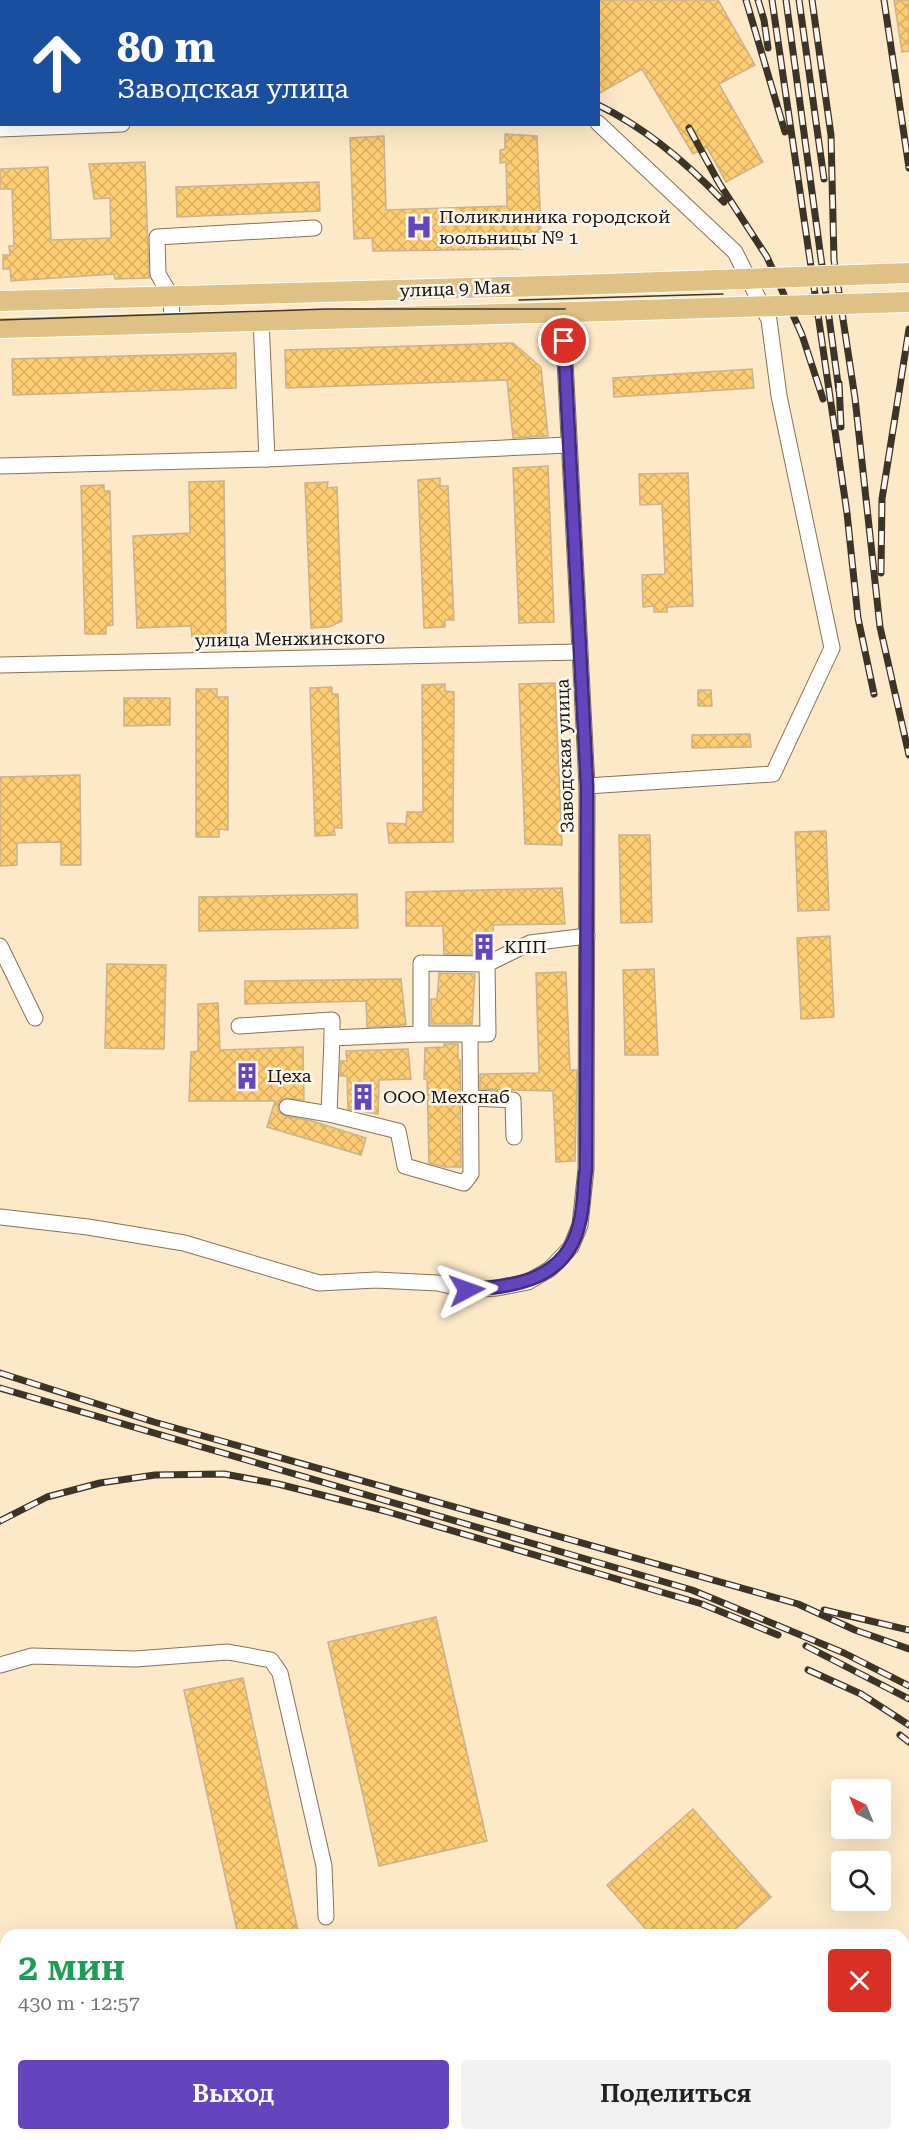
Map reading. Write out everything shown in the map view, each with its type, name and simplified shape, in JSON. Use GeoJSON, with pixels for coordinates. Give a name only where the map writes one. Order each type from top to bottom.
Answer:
{"type":"FeatureCollection","features":[{"type":"Feature","properties":{"kind":"main road","name":"улица 9 Мая"},"geometry":{"type":"LineString","coordinates":[[0,301],[909,273]]}},
{"type":"Feature","properties":{"kind":"main road","name":"улица 9 Мая"},"geometry":{"type":"LineString","coordinates":[[0,328],[909,302]]}},
{"type":"Feature","properties":{"kind":"street"},"geometry":{"type":"LineString","coordinates":[[587,786],[773,774],[832,648],[779,396],[769,320],[735,252],[600,125]]}},
{"type":"Feature","properties":{"kind":"street"},"geometry":{"type":"LineString","coordinates":[[0,129],[73,126]]}},
{"type":"Feature","properties":{"kind":"street"},"geometry":{"type":"LineString","coordinates":[[172,322],[171,296],[158,274],[157,237],[314,228]]}},
{"type":"Feature","properties":{"kind":"street"},"geometry":{"type":"LineString","coordinates":[[261,320],[267,459]]}},
{"type":"Feature","properties":{"kind":"street","name":"Заводская улица"},"geometry":{"type":"LineString","coordinates":[[0,1217],[88,1227],[184,1243],[319,1283],[376,1280],[438,1283],[467,1290],[497,1288],[528,1282],[550,1269],[571,1247],[580,1225],[586,1169],[587,786],[564,341]]}},
{"type":"Feature","properties":{"kind":"street"},"geometry":{"type":"LineString","coordinates":[[0,466],[267,459],[568,445]]}},
{"type":"Feature","properties":{"kind":"street","name":"улица Менжинского"},"geometry":{"type":"LineString","coordinates":[[0,665],[580,652]]}},
{"type":"Feature","properties":{"kind":"street"},"geometry":{"type":"LineString","coordinates":[[421,1034],[421,963],[487,964],[530,943],[587,936]]}},
{"type":"Feature","properties":{"kind":"street"},"geometry":{"type":"LineString","coordinates":[[0,946],[35,1018]]}},
{"type":"Feature","properties":{"kind":"street"},"geometry":{"type":"LineString","coordinates":[[332,1038],[488,1034],[487,964]]}},
{"type":"Feature","properties":{"kind":"street"},"geometry":{"type":"LineString","coordinates":[[239,1026],[332,1020],[329,1114]]}},
{"type":"Feature","properties":{"kind":"street"},"geometry":{"type":"LineString","coordinates":[[287,1107],[329,1114],[398,1131],[405,1166],[464,1183],[471,1174],[470,1034]]}},
{"type":"Feature","properties":{"kind":"street"},"geometry":{"type":"LineString","coordinates":[[471,1098],[513,1100],[514,1137]]}},
{"type":"Feature","properties":{"kind":"street"},"geometry":{"type":"LineString","coordinates":[[0,1665],[32,1656],[135,1659],[228,1652],[271,1660],[280,1673],[324,1866],[326,1917]]}},
{"type":"Feature","properties":{"kind":"building"},"geometry":{"type":"Polygon","coordinates":[[[600,0],[718,0],[755,65],[719,84],[763,162],[726,182],[707,147],[693,154],[642,69],[600,93],[600,0]]]}},
{"type":"Feature","properties":{"kind":"building"},"geometry":{"type":"Polygon","coordinates":[[[894,0],[909,0],[909,51],[902,52],[894,0]]]}},
{"type":"Feature","properties":{"kind":"building"},"geometry":{"type":"Polygon","coordinates":[[[505,134],[537,136],[541,232],[522,233],[522,249],[373,251],[372,238],[354,239],[350,138],[384,136],[386,210],[507,206],[506,162],[500,163],[500,150],[505,149],[505,134]]]}},
{"type":"Feature","properties":{"kind":"building"},"geometry":{"type":"Polygon","coordinates":[[[145,162],[149,278],[115,279],[114,274],[11,281],[10,269],[3,269],[3,255],[10,255],[9,246],[14,246],[12,189],[0,189],[0,169],[48,167],[51,240],[111,238],[110,198],[94,199],[89,164],[145,162]]]}},
{"type":"Feature","properties":{"kind":"building"},"geometry":{"type":"Polygon","coordinates":[[[319,182],[320,211],[177,217],[176,187],[319,182]]]}},
{"type":"Feature","properties":{"kind":"building"},"geometry":{"type":"Polygon","coordinates":[[[513,343],[541,367],[548,436],[513,438],[507,380],[286,388],[285,350],[513,343]]]}},
{"type":"Feature","properties":{"kind":"building"},"geometry":{"type":"Polygon","coordinates":[[[236,353],[236,388],[13,395],[12,359],[236,353]]]}},
{"type":"Feature","properties":{"kind":"building"},"geometry":{"type":"Polygon","coordinates":[[[752,369],[754,388],[614,397],[613,378],[752,369]]]}},
{"type":"Feature","properties":{"kind":"building"},"geometry":{"type":"Polygon","coordinates":[[[548,466],[554,622],[519,623],[513,468],[548,466]]]}},
{"type":"Feature","properties":{"kind":"building"},"geometry":{"type":"Polygon","coordinates":[[[688,473],[693,606],[667,607],[667,612],[654,612],[654,606],[643,607],[642,575],[665,574],[662,504],[640,505],[639,474],[688,473]]]}},
{"type":"Feature","properties":{"kind":"building"},"geometry":{"type":"Polygon","coordinates":[[[440,478],[440,486],[448,486],[454,620],[445,620],[445,627],[424,628],[418,480],[440,478]]]}},
{"type":"Feature","properties":{"kind":"building"},"geometry":{"type":"Polygon","coordinates":[[[224,481],[226,637],[192,637],[191,626],[137,628],[133,536],[190,533],[189,482],[224,481]]]}},
{"type":"Feature","properties":{"kind":"building"},"geometry":{"type":"Polygon","coordinates":[[[328,482],[327,488],[337,487],[342,621],[329,627],[311,628],[305,483],[328,482]]]}},
{"type":"Feature","properties":{"kind":"building"},"geometry":{"type":"Polygon","coordinates":[[[104,485],[104,491],[110,491],[113,625],[106,626],[106,634],[85,634],[81,486],[104,485]]]}},
{"type":"Feature","properties":{"kind":"building"},"geometry":{"type":"Polygon","coordinates":[[[555,683],[562,845],[525,844],[519,684],[555,683]]]}},
{"type":"Feature","properties":{"kind":"building"},"geometry":{"type":"Polygon","coordinates":[[[445,684],[445,691],[454,692],[453,842],[389,843],[387,823],[406,824],[407,812],[423,812],[422,685],[445,684]]]}},
{"type":"Feature","properties":{"kind":"building"},"geometry":{"type":"Polygon","coordinates":[[[332,687],[332,694],[338,694],[342,828],[334,828],[335,835],[315,836],[310,688],[332,687]]]}},
{"type":"Feature","properties":{"kind":"building"},"geometry":{"type":"Polygon","coordinates":[[[196,689],[217,689],[217,697],[228,697],[228,830],[219,829],[219,837],[196,837],[196,689]]]}},
{"type":"Feature","properties":{"kind":"building"},"geometry":{"type":"Polygon","coordinates":[[[698,690],[711,690],[712,706],[698,706],[698,690]]]}},
{"type":"Feature","properties":{"kind":"building"},"geometry":{"type":"Polygon","coordinates":[[[124,698],[170,698],[170,725],[124,726],[124,698]]]}},
{"type":"Feature","properties":{"kind":"building"},"geometry":{"type":"Polygon","coordinates":[[[750,734],[751,747],[692,748],[692,735],[750,734]]]}},
{"type":"Feature","properties":{"kind":"building"},"geometry":{"type":"Polygon","coordinates":[[[80,775],[81,865],[61,865],[61,842],[17,843],[17,865],[0,866],[0,777],[80,775]]]}},
{"type":"Feature","properties":{"kind":"building"},"geometry":{"type":"Polygon","coordinates":[[[826,831],[829,910],[798,911],[795,832],[826,831]]]}},
{"type":"Feature","properties":{"kind":"building"},"geometry":{"type":"Polygon","coordinates":[[[619,835],[650,835],[652,922],[621,923],[619,835]]]}},
{"type":"Feature","properties":{"kind":"building"},"geometry":{"type":"Polygon","coordinates":[[[562,888],[565,924],[493,925],[494,950],[492,951],[476,954],[444,954],[443,926],[406,926],[406,892],[562,888]]]}},
{"type":"Feature","properties":{"kind":"building"},"geometry":{"type":"Polygon","coordinates":[[[357,894],[358,928],[199,931],[199,897],[357,894]]]}},
{"type":"Feature","properties":{"kind":"building"},"geometry":{"type":"Polygon","coordinates":[[[830,936],[834,1017],[801,1019],[797,938],[830,936]]]}},
{"type":"Feature","properties":{"kind":"building"},"geometry":{"type":"Polygon","coordinates":[[[107,964],[166,965],[164,1049],[105,1048],[107,964]]]}},
{"type":"Feature","properties":{"kind":"building"},"geometry":{"type":"Polygon","coordinates":[[[654,969],[658,1055],[625,1055],[623,970],[654,969]]]}},
{"type":"Feature","properties":{"kind":"building"},"geometry":{"type":"Polygon","coordinates":[[[566,972],[570,1070],[577,1070],[575,1161],[556,1162],[553,1091],[480,1089],[480,1074],[539,1073],[536,973],[566,972]]]}},
{"type":"Feature","properties":{"kind":"building"},"geometry":{"type":"Polygon","coordinates":[[[439,973],[475,974],[472,1024],[431,1024],[431,999],[437,999],[439,973]]]}},
{"type":"Feature","properties":{"kind":"building"},"geometry":{"type":"Polygon","coordinates":[[[401,979],[406,1025],[367,1027],[366,1001],[245,1004],[245,981],[401,979]]]}},
{"type":"Feature","properties":{"kind":"building","name":"Цеха"},"geometry":{"type":"Polygon","coordinates":[[[218,1003],[220,1050],[303,1047],[304,1100],[283,1098],[278,1105],[278,1111],[285,1116],[312,1121],[366,1138],[361,1155],[267,1127],[275,1101],[189,1101],[191,1052],[198,1051],[198,1004],[218,1003]]]}},
{"type":"Feature","properties":{"kind":"building"},"geometry":{"type":"Polygon","coordinates":[[[444,1044],[458,1044],[461,1167],[445,1167],[429,1163],[427,1079],[424,1079],[425,1048],[444,1047],[444,1044]]]}},
{"type":"Feature","properties":{"kind":"building","name":"ООО Мехснаб"},"geometry":{"type":"Polygon","coordinates":[[[408,1049],[411,1079],[379,1080],[378,1114],[348,1109],[347,1076],[340,1076],[341,1061],[347,1061],[346,1051],[408,1049]]]}},
{"type":"Feature","properties":{"kind":"building"},"geometry":{"type":"Polygon","coordinates":[[[436,1617],[487,1841],[379,1866],[328,1642],[436,1617]]]}},
{"type":"Feature","properties":{"kind":"building"},"geometry":{"type":"Polygon","coordinates":[[[243,1678],[298,1929],[237,1929],[184,1690],[243,1678]]]}},
{"type":"Feature","properties":{"kind":"building"},"geometry":{"type":"Polygon","coordinates":[[[693,1809],[771,1897],[736,1929],[646,1929],[607,1885],[693,1809]]]}},
{"type":"Feature","properties":{"kind":"tram line"},"geometry":{"type":"LineString","coordinates":[[519,300],[723,294]]}},
{"type":"Feature","properties":{"kind":"tram line"},"geometry":{"type":"LineString","coordinates":[[0,320],[326,309],[581,309],[909,296]]}},
{"type":"Feature","properties":{"kind":"railway"},"geometry":{"type":"LineString","coordinates":[[746,0],[785,132]]}},
{"type":"Feature","properties":{"kind":"railway"},"geometry":{"type":"LineString","coordinates":[[758,0],[768,48]]}},
{"type":"Feature","properties":{"kind":"railway"},"geometry":{"type":"LineString","coordinates":[[772,0],[847,513],[858,618],[874,694]]}},
{"type":"Feature","properties":{"kind":"railway"},"geometry":{"type":"LineString","coordinates":[[786,0],[839,391]]}},
{"type":"Feature","properties":{"kind":"railway"},"geometry":{"type":"LineString","coordinates":[[799,0],[824,179]]}},
{"type":"Feature","properties":{"kind":"railway"},"geometry":{"type":"LineString","coordinates":[[812,0],[831,135],[834,260],[855,398],[880,627],[909,755]]}},
{"type":"Feature","properties":{"kind":"railway"},"geometry":{"type":"LineString","coordinates":[[884,0],[909,168]]}},
{"type":"Feature","properties":{"kind":"railway"},"geometry":{"type":"LineString","coordinates":[[600,106],[616,114],[666,148],[724,202]]}},
{"type":"Feature","properties":{"kind":"railway"},"geometry":{"type":"LineString","coordinates":[[689,128],[719,183],[767,257],[802,335],[823,399]]}},
{"type":"Feature","properties":{"kind":"railway"},"geometry":{"type":"LineString","coordinates":[[881,573],[882,499],[909,329]]}},
{"type":"Feature","properties":{"kind":"railway"},"geometry":{"type":"LineString","coordinates":[[839,383],[841,427]]}},
{"type":"Feature","properties":{"kind":"railway"},"geometry":{"type":"LineString","coordinates":[[0,1373],[154,1422],[798,1604],[855,1630],[909,1649]]}},
{"type":"Feature","properties":{"kind":"railway"},"geometry":{"type":"LineString","coordinates":[[0,1388],[692,1590],[844,1653],[909,1686]]}},
{"type":"Feature","properties":{"kind":"railway"},"geometry":{"type":"LineString","coordinates":[[0,1521],[47,1497],[100,1483],[155,1475],[224,1474],[278,1484],[385,1511],[702,1604],[778,1635]]}},
{"type":"Feature","properties":{"kind":"railway"},"geometry":{"type":"LineString","coordinates":[[824,1610],[909,1630]]}},
{"type":"Feature","properties":{"kind":"railway"},"geometry":{"type":"LineString","coordinates":[[806,1646],[909,1699]]}},
{"type":"Feature","properties":{"kind":"railway"},"geometry":{"type":"LineString","coordinates":[[808,1670],[861,1694],[909,1725]]}},
{"type":"Feature","properties":{"kind":"railway"},"geometry":{"type":"LineString","coordinates":[[900,1735],[909,1742]]}},
{"type":"Feature","properties":{"kind":"place","name":"Поликлиника городской юольницы № 1"},"geometry":{"type":"Point","coordinates":[419,227]}},
{"type":"Feature","properties":{"kind":"place","name":"КПП"},"geometry":{"type":"Point","coordinates":[484,947]}},
{"type":"Feature","properties":{"kind":"place","name":"Цеха"},"geometry":{"type":"Point","coordinates":[247,1076]}},
{"type":"Feature","properties":{"kind":"place","name":"ООО Мехснаб"},"geometry":{"type":"Point","coordinates":[363,1097]}},
{"type":"Feature","properties":{"kind":"route"},"geometry":{"type":"LineString","coordinates":[[467,1290],[497,1288],[528,1282],[550,1269],[571,1247],[580,1225],[586,1169],[587,786],[564,341]]}}]}
